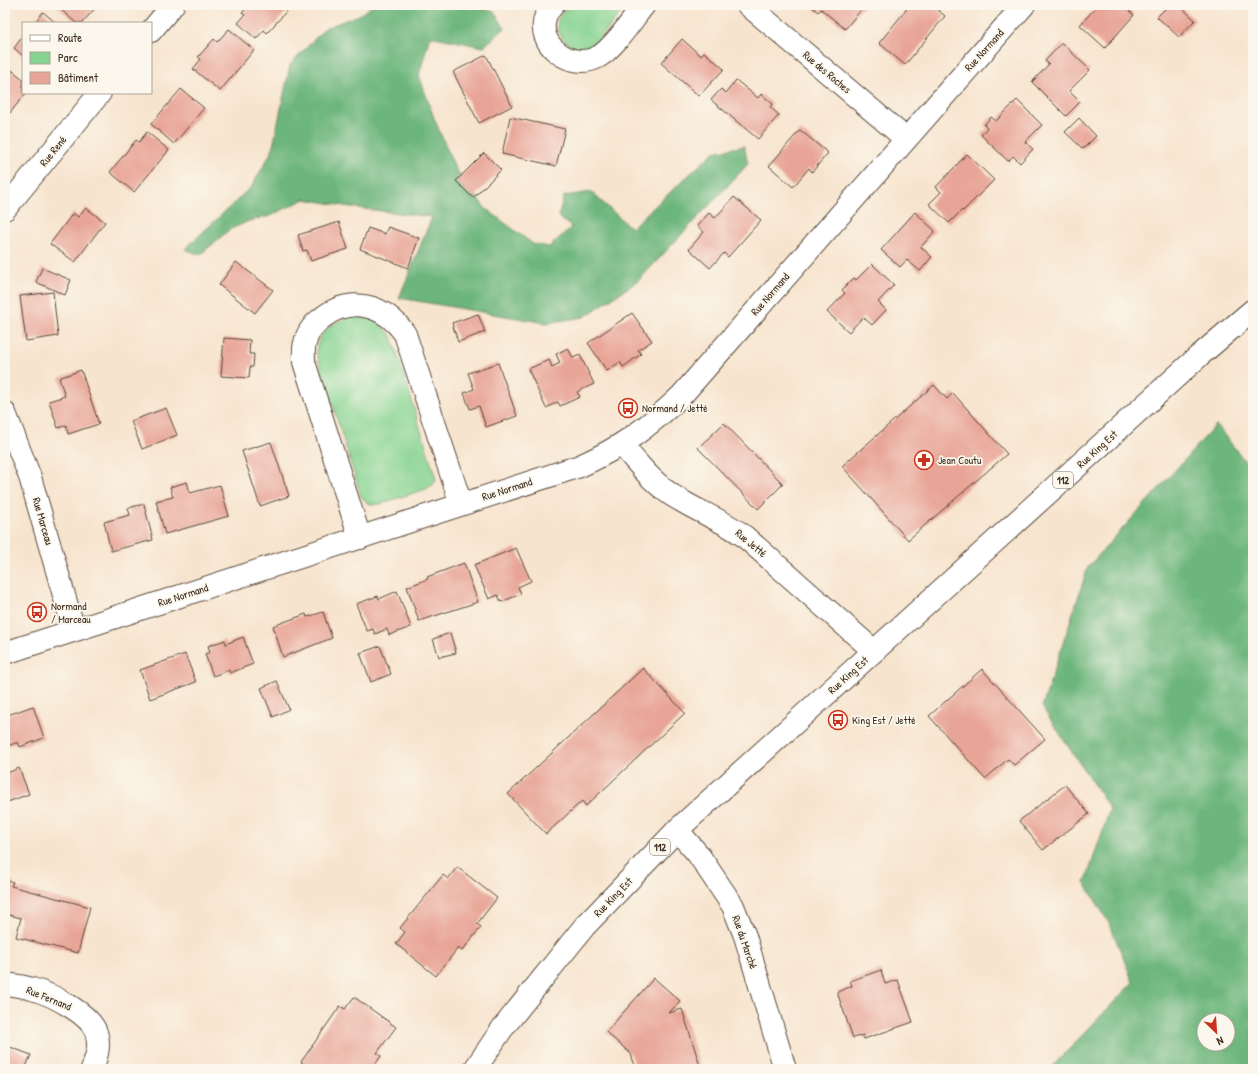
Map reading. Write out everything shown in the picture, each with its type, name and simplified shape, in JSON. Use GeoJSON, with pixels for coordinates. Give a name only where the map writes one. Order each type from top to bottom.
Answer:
{"type":"FeatureCollection","features":[{"type":"Feature","properties":{"kind":"street"},"geometry":{"type":"LineString","coordinates":[[152,30],[173,5]]}},
{"type":"Feature","properties":{"kind":"street"},"geometry":{"type":"LineString","coordinates":[[553,5],[546,14],[544,25],[550,46],[558,54],[567,59],[577,61],[587,61],[597,58],[606,52],[644,5]]}},
{"type":"Feature","properties":{"kind":"street","name":"Rue des Roches"},"geometry":{"type":"LineString","coordinates":[[748,5],[906,139]]}},
{"type":"Feature","properties":{"kind":"street","name":"Rue Normand"},"geometry":{"type":"LineString","coordinates":[[5,653],[580,466],[622,445],[657,419],[681,396],[1024,5]]}},
{"type":"Feature","properties":{"kind":"street","name":"Rue René"},"geometry":{"type":"LineString","coordinates":[[5,209],[99,94]]}},
{"type":"Feature","properties":{"kind":"street"},"geometry":{"type":"LineString","coordinates":[[360,538],[304,362],[304,344],[310,332],[318,321],[329,312],[342,307],[354,305],[378,309],[393,319],[405,334],[461,504]]}},
{"type":"Feature","properties":{"kind":"street","name":"Rue King Est"},"geometry":{"type":"LineString","coordinates":[[475,1069],[502,1029],[584,927],[677,830],[1199,356],[1253,310]]}},
{"type":"Feature","properties":{"kind":"street","name":"Rue Marceau"},"geometry":{"type":"LineString","coordinates":[[5,413],[30,477],[74,630]]}},
{"type":"Feature","properties":{"kind":"street","name":"Rue Jetté"},"geometry":{"type":"LineString","coordinates":[[622,445],[655,482],[678,500],[734,528],[874,651]]}},
{"type":"Feature","properties":{"kind":"street","name":"Rue du Marché"},"geometry":{"type":"LineString","coordinates":[[677,830],[698,854],[733,906],[745,936],[785,1069]]}},
{"type":"Feature","properties":{"kind":"street","name":"Rue Fernand"},"geometry":{"type":"LineString","coordinates":[[5,984],[33,989],[76,1009],[89,1020],[97,1035],[98,1051],[92,1069]]}},
{"type":"Feature","properties":{"kind":"green space"},"geometry":{"type":"Polygon","coordinates":[[[374,5],[471,5],[494,12],[505,28],[483,47],[430,36],[419,75],[434,118],[455,168],[485,208],[533,244],[549,247],[572,227],[558,217],[564,196],[591,192],[631,228],[714,152],[744,146],[748,164],[638,281],[584,317],[546,323],[399,298],[432,217],[356,208],[305,199],[270,216],[249,221],[229,230],[200,255],[185,249],[252,186],[272,151],[290,65],[325,28],[359,15],[374,5]]]}},
{"type":"Feature","properties":{"kind":"green space"},"geometry":{"type":"Polygon","coordinates":[[[569,5],[626,5],[598,40],[586,48],[580,49],[569,45],[565,41],[561,36],[557,25],[561,14],[569,5]]]}},
{"type":"Feature","properties":{"kind":"green space"},"geometry":{"type":"Polygon","coordinates":[[[353,316],[366,317],[376,321],[384,327],[392,337],[436,479],[433,485],[426,489],[380,504],[369,503],[361,496],[316,351],[321,337],[328,328],[339,321],[353,316]]]}},
{"type":"Feature","properties":{"kind":"green space"},"geometry":{"type":"Polygon","coordinates":[[[1216,425],[1249,466],[1253,463],[1253,1069],[1050,1069],[1133,982],[1110,925],[1085,883],[1110,809],[1042,707],[1088,567],[1216,425]]]}},
{"type":"Feature","properties":{"kind":"building"},"geometry":{"type":"Polygon","coordinates":[[[56,5],[98,5],[83,22],[75,22],[56,5]]]}},
{"type":"Feature","properties":{"kind":"building"},"geometry":{"type":"Polygon","coordinates":[[[249,5],[292,5],[267,33],[264,30],[256,39],[238,23],[245,15],[242,13],[249,5]]]}},
{"type":"Feature","properties":{"kind":"building"},"geometry":{"type":"Polygon","coordinates":[[[810,5],[865,5],[845,29],[821,9],[818,12],[810,5]]]}},
{"type":"Feature","properties":{"kind":"building"},"geometry":{"type":"Polygon","coordinates":[[[910,5],[932,5],[945,16],[905,65],[879,43],[910,5]]]}},
{"type":"Feature","properties":{"kind":"building"},"geometry":{"type":"Polygon","coordinates":[[[1098,5],[1122,5],[1134,15],[1105,48],[1080,25],[1098,5]]]}},
{"type":"Feature","properties":{"kind":"building"},"geometry":{"type":"Polygon","coordinates":[[[1169,5],[1179,5],[1195,20],[1179,37],[1157,17],[1169,5]]]}},
{"type":"Feature","properties":{"kind":"building"},"geometry":{"type":"Polygon","coordinates":[[[43,12],[55,22],[35,22],[43,12]]]}},
{"type":"Feature","properties":{"kind":"building"},"geometry":{"type":"Polygon","coordinates":[[[229,29],[254,50],[220,91],[193,69],[201,59],[198,57],[214,39],[217,42],[229,29]]]}},
{"type":"Feature","properties":{"kind":"building"},"geometry":{"type":"Polygon","coordinates":[[[22,37],[22,55],[14,48],[22,37]]]}},
{"type":"Feature","properties":{"kind":"building"},"geometry":{"type":"Polygon","coordinates":[[[682,39],[701,56],[704,52],[724,69],[699,96],[661,63],[682,39]]]}},
{"type":"Feature","properties":{"kind":"building"},"geometry":{"type":"Polygon","coordinates":[[[1062,43],[1090,70],[1069,91],[1080,102],[1066,116],[1032,82],[1049,64],[1045,61],[1062,43]]]}},
{"type":"Feature","properties":{"kind":"building"},"geometry":{"type":"Polygon","coordinates":[[[486,55],[512,106],[479,123],[453,72],[486,55]]]}},
{"type":"Feature","properties":{"kind":"building"},"geometry":{"type":"Polygon","coordinates":[[[9,68],[22,78],[22,94],[25,94],[10,113],[7,110],[5,113],[5,72],[9,68]]]}},
{"type":"Feature","properties":{"kind":"building"},"geometry":{"type":"Polygon","coordinates":[[[736,80],[758,98],[761,94],[773,104],[770,107],[779,115],[758,139],[711,100],[721,89],[726,93],[736,80]]]}},
{"type":"Feature","properties":{"kind":"building"},"geometry":{"type":"Polygon","coordinates":[[[181,89],[204,108],[174,144],[151,124],[181,89]]]}},
{"type":"Feature","properties":{"kind":"building"},"geometry":{"type":"Polygon","coordinates":[[[1017,100],[1042,125],[1025,142],[1033,149],[1020,163],[1013,156],[1008,161],[981,135],[987,128],[984,125],[991,117],[996,121],[1017,100]]]}},
{"type":"Feature","properties":{"kind":"building"},"geometry":{"type":"Polygon","coordinates":[[[510,117],[565,129],[556,166],[502,154],[510,117]]]}},
{"type":"Feature","properties":{"kind":"building"},"geometry":{"type":"Polygon","coordinates":[[[1079,118],[1096,136],[1083,149],[1065,132],[1079,118]]]}},
{"type":"Feature","properties":{"kind":"building"},"geometry":{"type":"Polygon","coordinates":[[[800,130],[828,153],[812,172],[809,168],[793,187],[769,166],[800,130]]]}},
{"type":"Feature","properties":{"kind":"building"},"geometry":{"type":"Polygon","coordinates":[[[147,132],[169,150],[134,192],[110,172],[136,140],[139,142],[147,132]]]}},
{"type":"Feature","properties":{"kind":"building"},"geometry":{"type":"Polygon","coordinates":[[[484,153],[501,170],[473,198],[456,181],[484,153]]]}},
{"type":"Feature","properties":{"kind":"building"},"geometry":{"type":"Polygon","coordinates":[[[967,154],[994,180],[949,223],[929,204],[941,192],[936,187],[967,154]]]}},
{"type":"Feature","properties":{"kind":"building"},"geometry":{"type":"Polygon","coordinates":[[[734,197],[761,220],[728,257],[724,253],[710,268],[689,249],[704,232],[697,226],[709,213],[715,218],[734,197]]]}},
{"type":"Feature","properties":{"kind":"building"},"geometry":{"type":"Polygon","coordinates":[[[86,208],[105,222],[75,262],[50,244],[73,213],[78,217],[86,208]]]}},
{"type":"Feature","properties":{"kind":"building"},"geometry":{"type":"Polygon","coordinates":[[[915,212],[935,231],[921,247],[932,257],[920,271],[907,260],[900,267],[881,250],[915,212]]]}},
{"type":"Feature","properties":{"kind":"building"},"geometry":{"type":"Polygon","coordinates":[[[339,222],[348,249],[311,261],[307,250],[303,251],[298,235],[339,222]]]}},
{"type":"Feature","properties":{"kind":"building"},"geometry":{"type":"Polygon","coordinates":[[[388,227],[419,238],[408,268],[360,249],[368,228],[385,234],[388,227]]]}},
{"type":"Feature","properties":{"kind":"building"},"geometry":{"type":"Polygon","coordinates":[[[236,262],[273,290],[255,313],[219,285],[236,262]]]}},
{"type":"Feature","properties":{"kind":"building"},"geometry":{"type":"Polygon","coordinates":[[[872,264],[894,285],[878,302],[886,310],[872,325],[863,317],[849,332],[827,312],[845,293],[842,290],[854,278],[856,280],[872,264]]]}},
{"type":"Feature","properties":{"kind":"building"},"geometry":{"type":"Polygon","coordinates":[[[42,268],[71,280],[65,295],[36,282],[42,268]]]}},
{"type":"Feature","properties":{"kind":"building"},"geometry":{"type":"Polygon","coordinates":[[[53,292],[58,336],[26,341],[20,296],[53,292]]]}},
{"type":"Feature","properties":{"kind":"building"},"geometry":{"type":"Polygon","coordinates":[[[632,313],[652,341],[638,350],[641,354],[623,367],[620,362],[607,371],[588,343],[632,313]]]}},
{"type":"Feature","properties":{"kind":"building"},"geometry":{"type":"Polygon","coordinates":[[[478,314],[485,332],[458,342],[452,323],[478,314]]]}},
{"type":"Feature","properties":{"kind":"building"},"geometry":{"type":"Polygon","coordinates":[[[224,338],[250,340],[249,354],[254,354],[253,367],[250,367],[249,378],[221,376],[224,338]]]}},
{"type":"Feature","properties":{"kind":"building"},"geometry":{"type":"Polygon","coordinates":[[[568,348],[573,358],[580,355],[594,384],[577,392],[580,397],[560,406],[558,402],[546,408],[528,369],[549,360],[552,367],[560,363],[556,354],[568,348]]]}},
{"type":"Feature","properties":{"kind":"building"},"geometry":{"type":"Polygon","coordinates":[[[498,363],[517,416],[486,427],[479,406],[470,409],[464,393],[474,389],[468,373],[498,363]]]}},
{"type":"Feature","properties":{"kind":"building"},"geometry":{"type":"Polygon","coordinates":[[[81,370],[99,424],[68,434],[66,425],[58,428],[49,401],[65,396],[59,378],[81,370]]]}},
{"type":"Feature","properties":{"kind":"building","name":"Jean Coutu"},"geometry":{"type":"Polygon","coordinates":[[[934,385],[947,399],[953,393],[1007,454],[908,540],[842,466],[934,385]]]}},
{"type":"Feature","properties":{"kind":"building"},"geometry":{"type":"Polygon","coordinates":[[[166,408],[177,435],[142,449],[131,421],[166,408]]]}},
{"type":"Feature","properties":{"kind":"building"},"geometry":{"type":"Polygon","coordinates":[[[724,423],[783,484],[758,509],[698,448],[724,423]]]}},
{"type":"Feature","properties":{"kind":"building"},"geometry":{"type":"Polygon","coordinates":[[[271,442],[289,496],[260,506],[242,451],[271,442]]]}},
{"type":"Feature","properties":{"kind":"building"},"geometry":{"type":"Polygon","coordinates":[[[187,482],[190,493],[220,485],[229,516],[165,534],[156,501],[173,497],[170,487],[187,482]]]}},
{"type":"Feature","properties":{"kind":"building"},"geometry":{"type":"Polygon","coordinates":[[[144,504],[153,540],[111,551],[104,522],[130,515],[128,508],[144,504]]]}},
{"type":"Feature","properties":{"kind":"building"},"geometry":{"type":"Polygon","coordinates":[[[516,548],[531,581],[518,587],[521,594],[501,602],[498,595],[489,599],[474,565],[516,548]]]}},
{"type":"Feature","properties":{"kind":"building"},"geometry":{"type":"Polygon","coordinates":[[[464,563],[478,602],[419,621],[407,587],[428,579],[427,577],[464,563]]]}},
{"type":"Feature","properties":{"kind":"building"},"geometry":{"type":"Polygon","coordinates":[[[397,591],[411,627],[389,635],[387,629],[375,634],[373,629],[367,631],[356,604],[378,596],[379,599],[397,591]]]}},
{"type":"Feature","properties":{"kind":"building"},"geometry":{"type":"Polygon","coordinates":[[[323,612],[332,638],[283,657],[273,626],[306,614],[307,617],[323,612]]]}},
{"type":"Feature","properties":{"kind":"building"},"geometry":{"type":"Polygon","coordinates":[[[450,633],[456,653],[439,657],[433,639],[450,633]]]}},
{"type":"Feature","properties":{"kind":"building"},"geometry":{"type":"Polygon","coordinates":[[[243,637],[253,664],[230,673],[229,670],[213,676],[205,654],[210,652],[208,646],[225,640],[226,644],[243,637]]]}},
{"type":"Feature","properties":{"kind":"building"},"geometry":{"type":"Polygon","coordinates":[[[380,646],[391,674],[371,682],[360,653],[380,646]]]}},
{"type":"Feature","properties":{"kind":"building"},"geometry":{"type":"Polygon","coordinates":[[[185,654],[196,682],[150,699],[140,670],[185,654]]]}},
{"type":"Feature","properties":{"kind":"building"},"geometry":{"type":"Polygon","coordinates":[[[643,668],[685,713],[586,806],[582,801],[546,834],[508,794],[643,668]]]}},
{"type":"Feature","properties":{"kind":"building"},"geometry":{"type":"Polygon","coordinates":[[[982,669],[1045,739],[1014,765],[1008,759],[985,779],[929,716],[982,669]]]}},
{"type":"Feature","properties":{"kind":"building"},"geometry":{"type":"Polygon","coordinates":[[[277,681],[289,709],[273,717],[261,688],[277,681]]]}},
{"type":"Feature","properties":{"kind":"building"},"geometry":{"type":"Polygon","coordinates":[[[33,706],[44,738],[20,747],[18,742],[5,747],[5,716],[33,706]]]}},
{"type":"Feature","properties":{"kind":"building"},"geometry":{"type":"Polygon","coordinates":[[[19,768],[29,794],[5,803],[5,774],[19,768]]]}},
{"type":"Feature","properties":{"kind":"building"},"geometry":{"type":"Polygon","coordinates":[[[1065,785],[1089,814],[1043,850],[1019,821],[1065,785]]]}},
{"type":"Feature","properties":{"kind":"building"},"geometry":{"type":"Polygon","coordinates":[[[457,867],[497,898],[477,924],[481,927],[462,951],[458,948],[436,976],[396,944],[405,932],[400,928],[443,875],[448,879],[457,867]]]}},
{"type":"Feature","properties":{"kind":"building"},"geometry":{"type":"Polygon","coordinates":[[[5,880],[13,882],[11,886],[90,907],[78,953],[16,937],[21,918],[5,914],[5,880]]]}},
{"type":"Feature","properties":{"kind":"building"},"geometry":{"type":"Polygon","coordinates":[[[881,970],[885,984],[898,980],[913,1022],[864,1039],[863,1035],[853,1038],[837,992],[852,986],[850,981],[881,970]]]}},
{"type":"Feature","properties":{"kind":"building"},"geometry":{"type":"Polygon","coordinates":[[[654,978],[680,1001],[669,1013],[682,1009],[701,1069],[636,1069],[631,1054],[606,1032],[654,978]]]}},
{"type":"Feature","properties":{"kind":"building"},"geometry":{"type":"Polygon","coordinates":[[[354,997],[396,1027],[377,1053],[381,1056],[372,1069],[304,1069],[306,1066],[301,1062],[340,1006],[345,1009],[354,997]]]}},
{"type":"Feature","properties":{"kind":"building"},"geometry":{"type":"Polygon","coordinates":[[[5,1045],[31,1055],[25,1069],[5,1069],[5,1045]]]}},
{"type":"Feature","properties":{"kind":"place","name":"Normand / Jetté"},"geometry":{"type":"Point","coordinates":[628,408]}},
{"type":"Feature","properties":{"kind":"place","name":"Jean Coutu"},"geometry":{"type":"Point","coordinates":[924,460]}},
{"type":"Feature","properties":{"kind":"place","name":"Normand / Marceau"},"geometry":{"type":"Point","coordinates":[37,612]}},
{"type":"Feature","properties":{"kind":"place","name":"King Est / Jetté"},"geometry":{"type":"Point","coordinates":[838,720]}}]}
